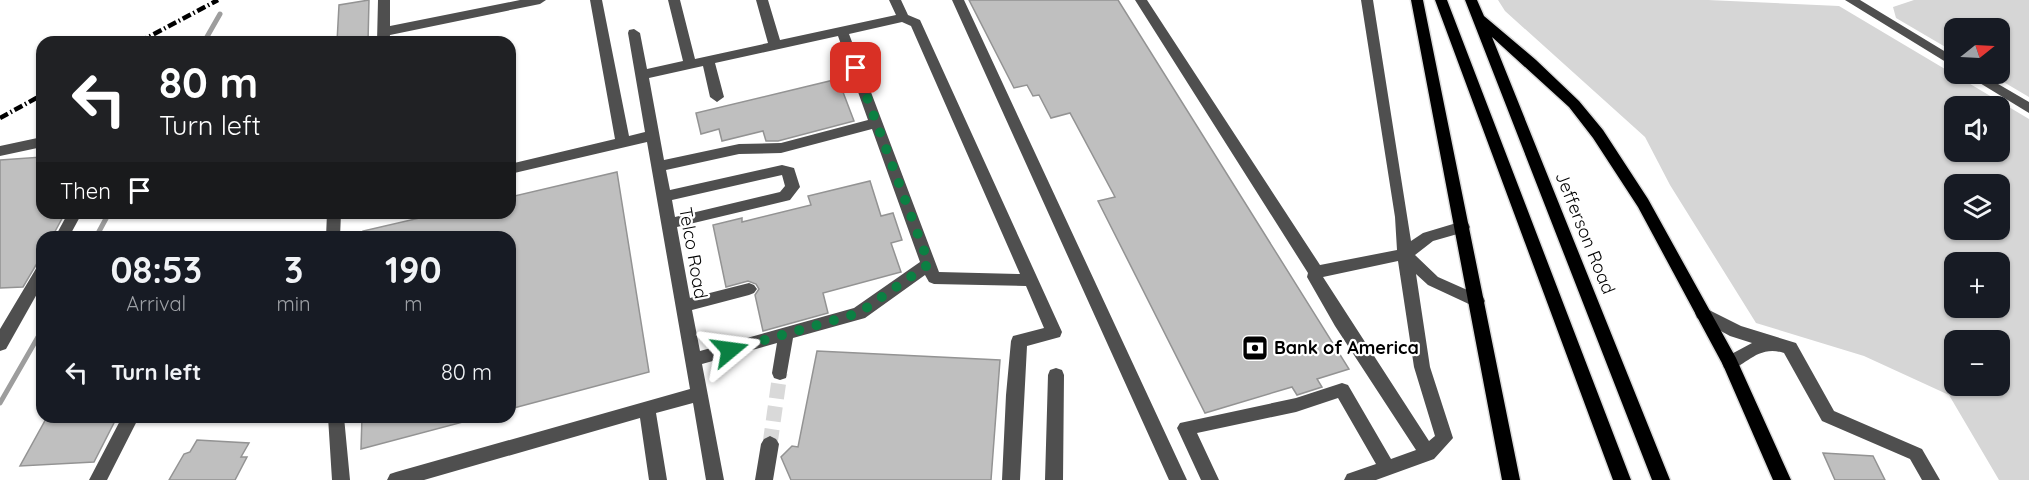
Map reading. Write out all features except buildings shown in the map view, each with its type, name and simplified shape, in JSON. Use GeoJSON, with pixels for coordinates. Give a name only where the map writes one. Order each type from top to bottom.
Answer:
{"type":"FeatureCollection","features":[{"type":"Feature","properties":{"kind":"main road"},"geometry":{"type":"LineString","coordinates":[[1417,0],[1511,480]]}},
{"type":"Feature","properties":{"kind":"main road"},"geometry":{"type":"LineString","coordinates":[[1441,0],[1622,480]]}},
{"type":"Feature","properties":{"kind":"main road","name":"Jefferson Road"},"geometry":{"type":"LineString","coordinates":[[1471,0],[1661,480]]}},
{"type":"Feature","properties":{"kind":"main road"},"geometry":{"type":"LineString","coordinates":[[1479,19],[1574,104],[1598,134],[1643,203],[1730,363],[1782,480]]}},
{"type":"Feature","properties":{"kind":"street"},"geometry":{"type":"LineString","coordinates":[[383,36],[384,0]]}},
{"type":"Feature","properties":{"kind":"street"},"geometry":{"type":"LineString","coordinates":[[387,36],[540,0]]}},
{"type":"Feature","properties":{"kind":"street"},"geometry":{"type":"LineString","coordinates":[[596,0],[623,143]]}},
{"type":"Feature","properties":{"kind":"street"},"geometry":{"type":"LineString","coordinates":[[674,0],[690,64]]}},
{"type":"Feature","properties":{"kind":"street"},"geometry":{"type":"LineString","coordinates":[[762,0],[775,46]]}},
{"type":"Feature","properties":{"kind":"street"},"geometry":{"type":"LineString","coordinates":[[895,0],[903,18]]}},
{"type":"Feature","properties":{"kind":"street"},"geometry":{"type":"LineString","coordinates":[[958,0],[1178,480]]}},
{"type":"Feature","properties":{"kind":"street"},"geometry":{"type":"LineString","coordinates":[[1141,0],[1316,274],[1341,321],[1428,454]]}},
{"type":"Feature","properties":{"kind":"street"},"geometry":{"type":"LineString","coordinates":[[1353,480],[1428,454],[1444,438],[1422,368],[1405,254],[1402,217],[1366,0]]}},
{"type":"Feature","properties":{"kind":"street"},"geometry":{"type":"LineString","coordinates":[[1855,3],[1874,0]]}},
{"type":"Feature","properties":{"kind":"street"},"geometry":{"type":"LineString","coordinates":[[1855,3],[1944,57]]}},
{"type":"Feature","properties":{"kind":"street"},"geometry":{"type":"LineString","coordinates":[[641,75],[903,18],[916,23],[1054,332],[1019,341],[1014,396],[1011,480]]}},
{"type":"Feature","properties":{"kind":"street"},"geometry":{"type":"LineString","coordinates":[[842,31],[934,278],[1030,279]]}},
{"type":"Feature","properties":{"kind":"street","name":"Telco Road"},"geometry":{"type":"LineString","coordinates":[[634,33],[715,480]]}},
{"type":"Feature","properties":{"kind":"street"},"geometry":{"type":"LineString","coordinates":[[708,61],[717,97]]}},
{"type":"Feature","properties":{"kind":"street"},"geometry":{"type":"LineString","coordinates":[[1989,84],[2029,108]]}},
{"type":"Feature","properties":{"kind":"street"},"geometry":{"type":"LineString","coordinates":[[657,167],[740,149],[781,148],[876,123]]}},
{"type":"Feature","properties":{"kind":"street"},"geometry":{"type":"LineString","coordinates":[[516,168],[651,136]]}},
{"type":"Feature","properties":{"kind":"street"},"geometry":{"type":"LineString","coordinates":[[0,151],[36,143]]}},
{"type":"Feature","properties":{"kind":"street"},"geometry":{"type":"LineString","coordinates":[[663,197],[782,170],[789,172],[793,187],[785,196],[667,224]]}},
{"type":"Feature","properties":{"kind":"street"},"geometry":{"type":"LineString","coordinates":[[1316,274],[1405,254],[1428,237],[1463,227]]}},
{"type":"Feature","properties":{"kind":"street"},"geometry":{"type":"LineString","coordinates":[[1405,254],[1433,281],[1477,302]]}},
{"type":"Feature","properties":{"kind":"street"},"geometry":{"type":"LineString","coordinates":[[693,360],[859,313],[929,264]]}},
{"type":"Feature","properties":{"kind":"street"},"geometry":{"type":"LineString","coordinates":[[0,344],[8,316],[36,279]]}},
{"type":"Feature","properties":{"kind":"street"},"geometry":{"type":"LineString","coordinates":[[682,306],[749,289]]}},
{"type":"Feature","properties":{"kind":"street"},"geometry":{"type":"LineString","coordinates":[[1703,314],[1736,331],[1790,348],[1828,416],[1916,454],[1931,480]]}},
{"type":"Feature","properties":{"kind":"street"},"geometry":{"type":"LineString","coordinates":[[780,373],[786,334]]}},
{"type":"Feature","properties":{"kind":"street"},"geometry":{"type":"LineString","coordinates":[[1730,363],[1748,351],[1769,343]]}},
{"type":"Feature","properties":{"kind":"street"},"geometry":{"type":"LineString","coordinates":[[1054,480],[1056,375]]}},
{"type":"Feature","properties":{"kind":"street"},"geometry":{"type":"LineString","coordinates":[[1210,480],[1186,428],[1296,405],[1342,390],[1388,469]]}},
{"type":"Feature","properties":{"kind":"street"},"geometry":{"type":"LineString","coordinates":[[404,479],[699,394]]}},
{"type":"Feature","properties":{"kind":"street"},"geometry":{"type":"LineString","coordinates":[[647,409],[658,480]]}},
{"type":"Feature","properties":{"kind":"street"},"geometry":{"type":"LineString","coordinates":[[98,480],[128,423]]}},
{"type":"Feature","properties":{"kind":"street"},"geometry":{"type":"LineString","coordinates":[[336,423],[341,480]]}},
{"type":"Feature","properties":{"kind":"street"},"geometry":{"type":"LineString","coordinates":[[764,480],[770,444]]}},
{"type":"Feature","properties":{"kind":"shaded area"},"geometry":{"type":"Polygon","coordinates":[[[1498,0],[1708,0],[1839,6],[1944,68],[1944,84],[1970,84],[1990,96],[1944,96],[1944,162],[2010,162],[2010,108],[2029,119],[2029,480],[1999,480],[1950,396],[2010,396],[2010,330],[1944,330],[1944,393],[1864,356],[1756,323],[1670,185],[1645,137],[1505,11],[1498,0]]]}},
{"type":"Feature","properties":{"kind":"shaded area"},"geometry":{"type":"Polygon","coordinates":[[[1914,0],[2029,0],[2029,97],[2007,84],[2010,84],[2010,18],[1944,18],[1944,46],[1896,18],[1893,7],[1914,0]]]}},
{"type":"Feature","properties":{"kind":"waterway"},"geometry":{"type":"LineString","coordinates":[[207,36],[220,14]]}},
{"type":"Feature","properties":{"kind":"waterway"},"geometry":{"type":"LineString","coordinates":[[99,231],[106,219]]}},
{"type":"Feature","properties":{"kind":"waterway"},"geometry":{"type":"LineString","coordinates":[[0,403],[36,340]]}},
{"type":"Feature","properties":{"kind":"tunnel"},"geometry":{"type":"LineString","coordinates":[[770,444],[780,373]]}},
{"type":"Feature","properties":{"kind":"railway"},"geometry":{"type":"LineString","coordinates":[[150,36],[218,0]]}},
{"type":"Feature","properties":{"kind":"railway"},"geometry":{"type":"LineString","coordinates":[[0,118],[36,98]]}},
{"type":"Feature","properties":{"kind":"place","name":"Bank of America"},"geometry":{"type":"Point","coordinates":[1255,348]}},
{"type":"Feature","properties":{"kind":"route"},"geometry":{"type":"LineString","coordinates":[[730,350],[859,313],[929,264],[856,68]]}}]}
